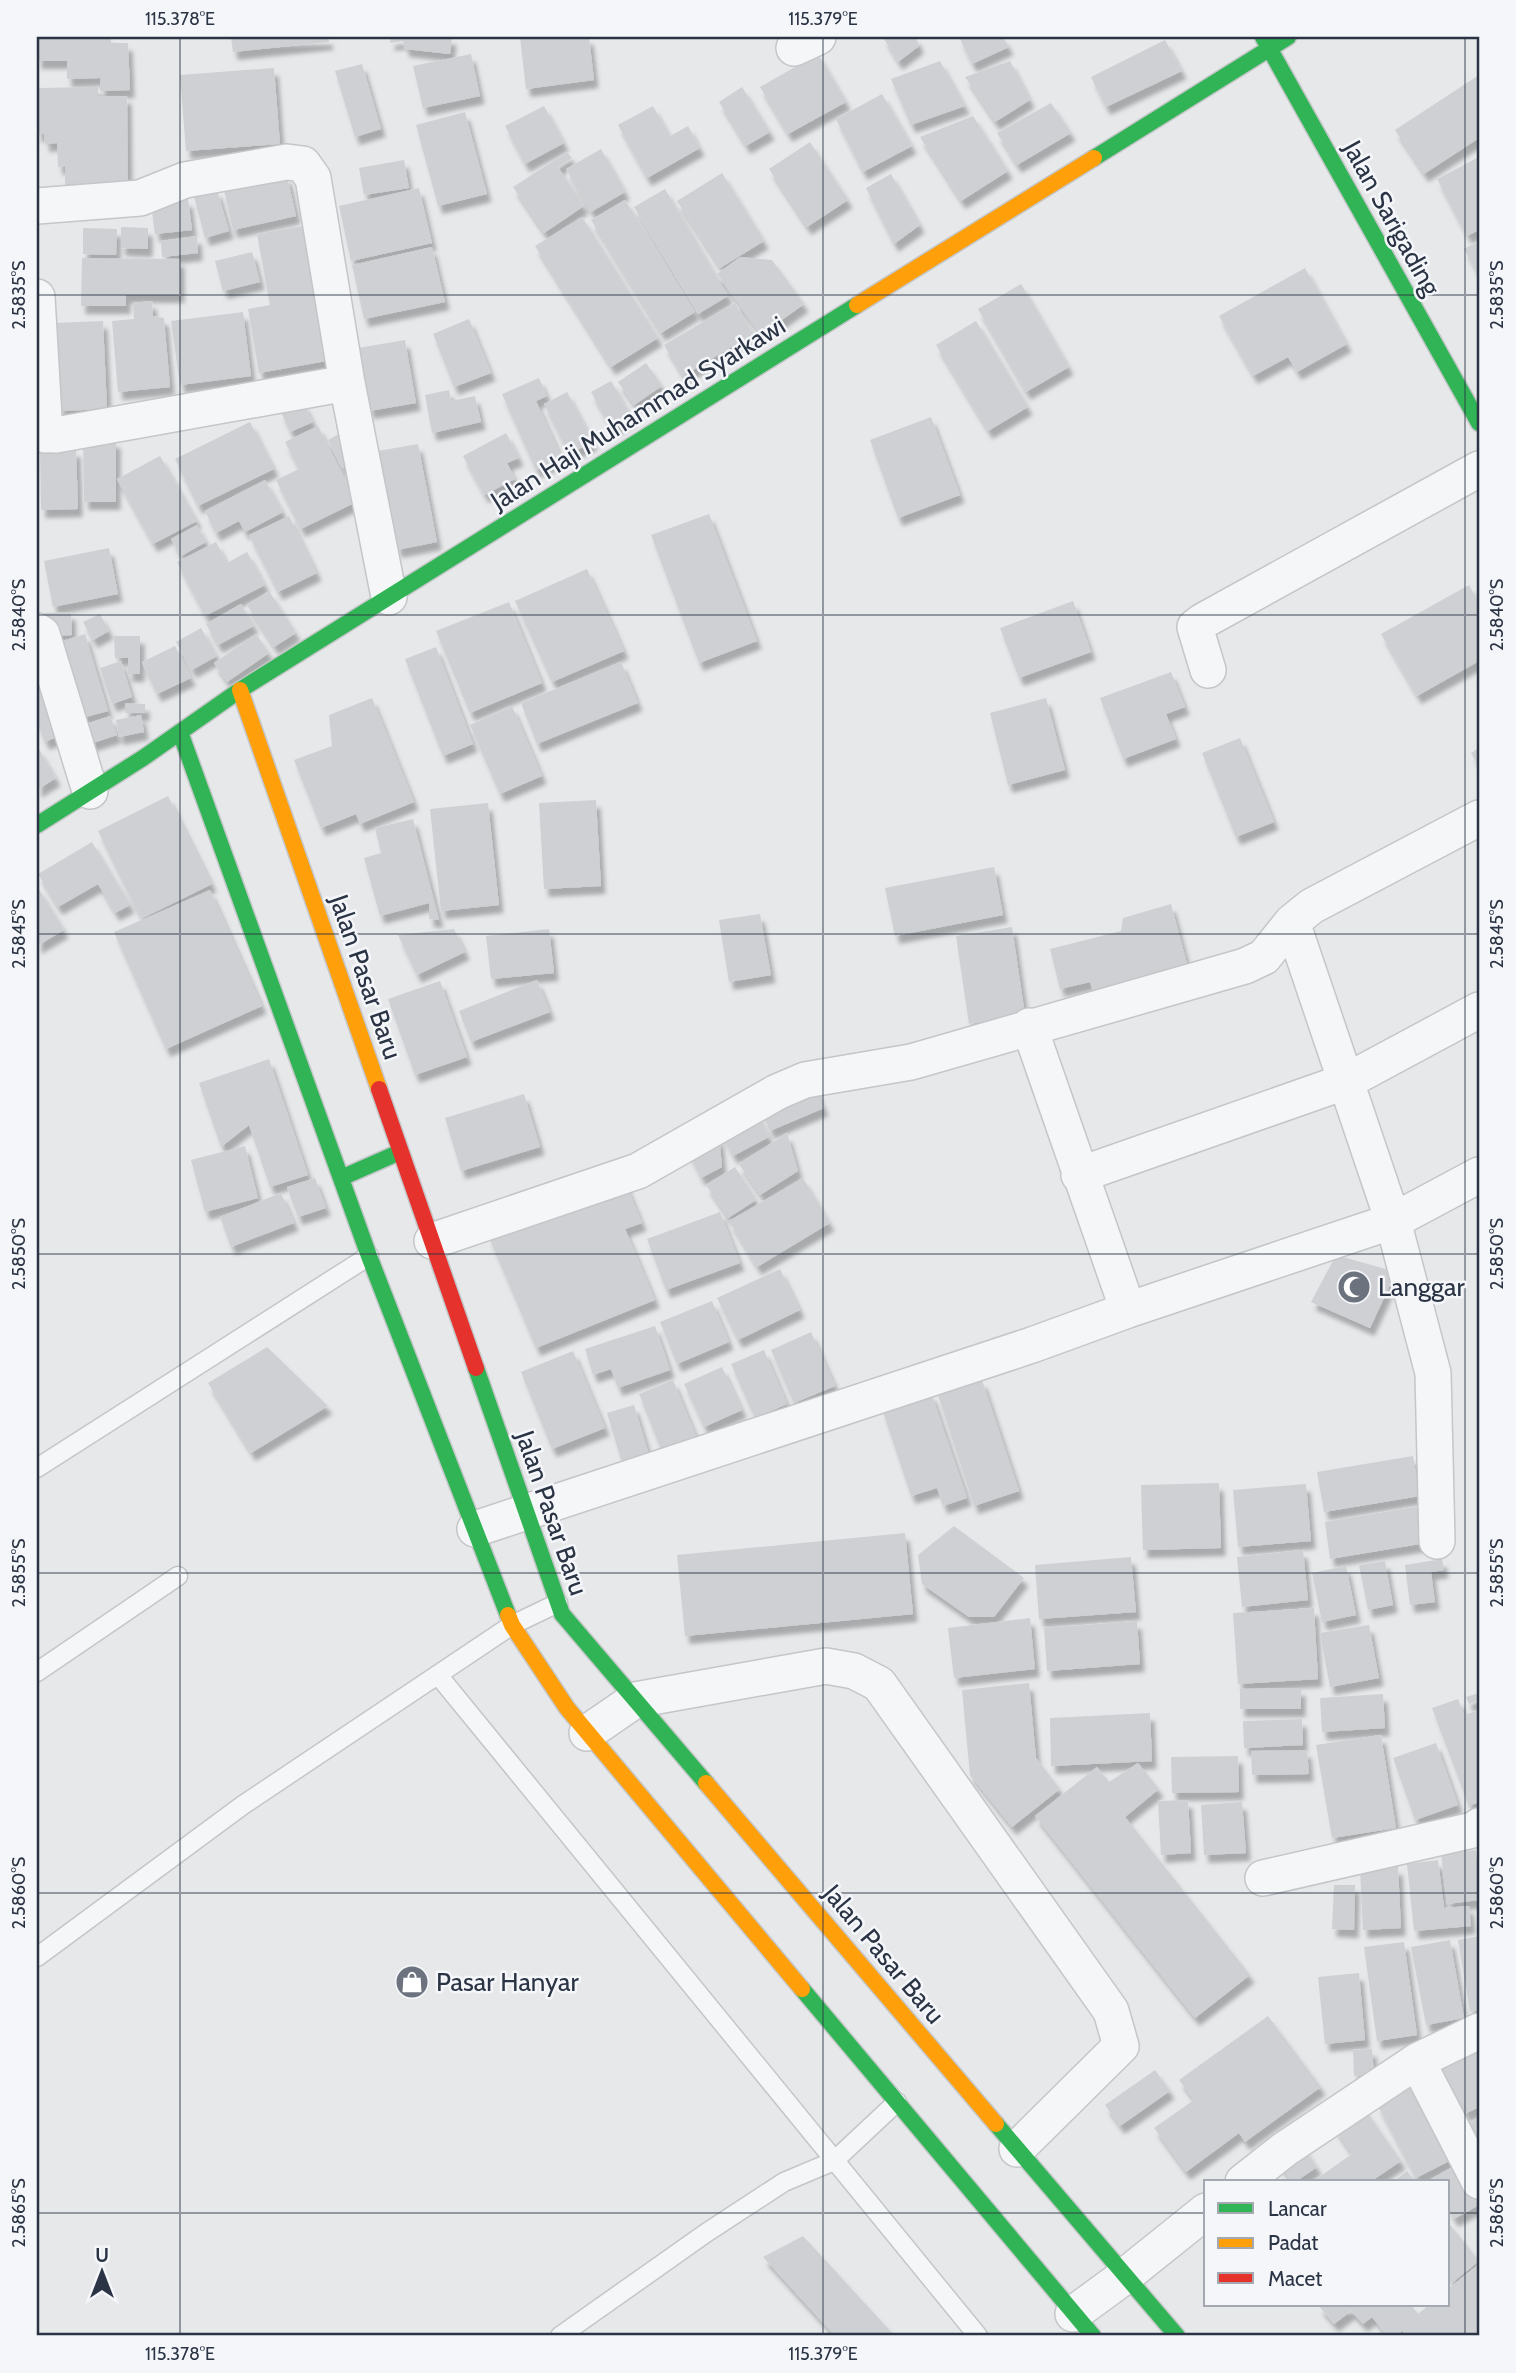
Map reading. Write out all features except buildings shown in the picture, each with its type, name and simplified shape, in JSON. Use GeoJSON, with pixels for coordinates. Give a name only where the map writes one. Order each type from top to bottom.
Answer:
{"type":"FeatureCollection","features":[{"type":"Feature","properties":{"kind":"street","name":"Jalan Haji Muhammad Syarkawi"},"geometry":{"type":"LineString","coordinates":[[37,825],[240,690],[1266,43],[1288,37]]}},
{"type":"Feature","properties":{"kind":"street","name":"Jalan Sarigading"},"geometry":{"type":"LineString","coordinates":[[1266,43],[1479,423]]}},
{"type":"Feature","properties":{"kind":"street"},"geometry":{"type":"LineString","coordinates":[[37,206],[140,198],[185,180],[287,162],[303,164],[313,178],[347,383],[389,597]]}},
{"type":"Feature","properties":{"kind":"street"},"geometry":{"type":"LineString","coordinates":[[37,297],[41,434],[56,435],[347,383]]}},
{"type":"Feature","properties":{"kind":"street"},"geometry":{"type":"LineString","coordinates":[[1208,670],[1195,627],[1203,621],[1479,469]]}},
{"type":"Feature","properties":{"kind":"street"},"geometry":{"type":"LineString","coordinates":[[37,631],[42,634],[90,791]]}},
{"type":"Feature","properties":{"kind":"street","name":"Jalan Pasar Baru"},"geometry":{"type":"LineString","coordinates":[[240,690],[562,1614],[881,1998],[1017,2149],[1177,2336]]}},
{"type":"Feature","properties":{"kind":"street"},"geometry":{"type":"LineString","coordinates":[[180,732],[369,1256],[512,1625],[567,1708],[843,2029],[897,2102],[1083,2325],[1125,2276],[1204,2213]]}},
{"type":"Feature","properties":{"kind":"street"},"geometry":{"type":"LineString","coordinates":[[432,1241],[638,1171],[777,1091],[805,1080],[911,1062],[1245,966],[1264,957],[1292,922],[1312,906],[1479,818]]}},
{"type":"Feature","properties":{"kind":"street"},"geometry":{"type":"LineString","coordinates":[[1292,922],[1393,1221],[1433,1373],[1437,1541]]}},
{"type":"Feature","properties":{"kind":"street"},"geometry":{"type":"LineString","coordinates":[[1079,1175],[1347,1081],[1479,1010]]}},
{"type":"Feature","properties":{"kind":"street"},"geometry":{"type":"LineString","coordinates":[[1029,1026],[1128,1310]]}},
{"type":"Feature","properties":{"kind":"street"},"geometry":{"type":"LineString","coordinates":[[341,1178],[400,1152]]}},
{"type":"Feature","properties":{"kind":"street"},"geometry":{"type":"LineString","coordinates":[[475,1529],[1018,1350],[1393,1221],[1479,1175]]}},
{"type":"Feature","properties":{"kind":"street"},"geometry":{"type":"LineString","coordinates":[[587,1733],[635,1700],[826,1665],[853,1671],[878,1684],[1111,2011],[1121,2046],[1017,2149]]}},
{"type":"Feature","properties":{"kind":"street"},"geometry":{"type":"LineString","coordinates":[[1263,1878],[1473,1830],[1479,1826]]}},
{"type":"Feature","properties":{"kind":"street"},"geometry":{"type":"LineString","coordinates":[[1246,2180],[1285,2149],[1417,2061],[1479,2031]]}},
{"type":"Feature","properties":{"kind":"street"},"geometry":{"type":"LineString","coordinates":[[1417,2061],[1479,2181]]}},
{"type":"Feature","properties":{"kind":"lane"},"geometry":{"type":"LineString","coordinates":[[37,1468],[369,1256]]}},
{"type":"Feature","properties":{"kind":"lane"},"geometry":{"type":"LineString","coordinates":[[37,1672],[178,1576]]}},
{"type":"Feature","properties":{"kind":"lane"},"geometry":{"type":"LineString","coordinates":[[37,1957],[243,1805],[512,1625],[558,1603]]}},
{"type":"Feature","properties":{"kind":"lane"},"geometry":{"type":"LineString","coordinates":[[438,1675],[978,2336]]}},
{"type":"Feature","properties":{"kind":"lane"},"geometry":{"type":"LineString","coordinates":[[559,2336],[784,2182],[834,2161],[897,2102]]}},
{"type":"Feature","properties":{"kind":"traffic: fast"},"geometry":{"type":"LineString","coordinates":[[1263,37],[1479,423]]}},
{"type":"Feature","properties":{"kind":"traffic: fast"},"geometry":{"type":"LineString","coordinates":[[1094,158],[1288,37]]}},
{"type":"Feature","properties":{"kind":"traffic: fast"},"geometry":{"type":"LineString","coordinates":[[37,825],[143,758],[240,690],[857,305]]}},
{"type":"Feature","properties":{"kind":"traffic: fast"},"geometry":{"type":"LineString","coordinates":[[180,732],[369,1256],[508,1615]]}},
{"type":"Feature","properties":{"kind":"traffic: fast"},"geometry":{"type":"LineString","coordinates":[[341,1178],[400,1152]]}},
{"type":"Feature","properties":{"kind":"traffic: fast"},"geometry":{"type":"LineString","coordinates":[[476,1368],[562,1614],[706,1783]]}},
{"type":"Feature","properties":{"kind":"traffic: fast"},"geometry":{"type":"LineString","coordinates":[[802,1989],[1093,2336]]}},
{"type":"Feature","properties":{"kind":"traffic: fast"},"geometry":{"type":"LineString","coordinates":[[996,2124],[1177,2336]]}},
{"type":"Feature","properties":{"kind":"traffic: slow"},"geometry":{"type":"LineString","coordinates":[[857,305],[1094,158]]}},
{"type":"Feature","properties":{"kind":"traffic: slow"},"geometry":{"type":"LineString","coordinates":[[240,690],[379,1089]]}},
{"type":"Feature","properties":{"kind":"traffic: slow"},"geometry":{"type":"LineString","coordinates":[[508,1615],[567,1708],[802,1989]]}},
{"type":"Feature","properties":{"kind":"traffic: slow"},"geometry":{"type":"LineString","coordinates":[[706,1783],[996,2124]]}},
{"type":"Feature","properties":{"kind":"traffic: jam"},"geometry":{"type":"LineString","coordinates":[[379,1089],[476,1368]]}},
{"type":"Feature","properties":{"kind":"place","name":"Langgar"},"geometry":{"type":"Point","coordinates":[1354,1287]}},
{"type":"Feature","properties":{"kind":"place","name":"Pasar Hanyar"},"geometry":{"type":"Point","coordinates":[412,1982]}}]}
